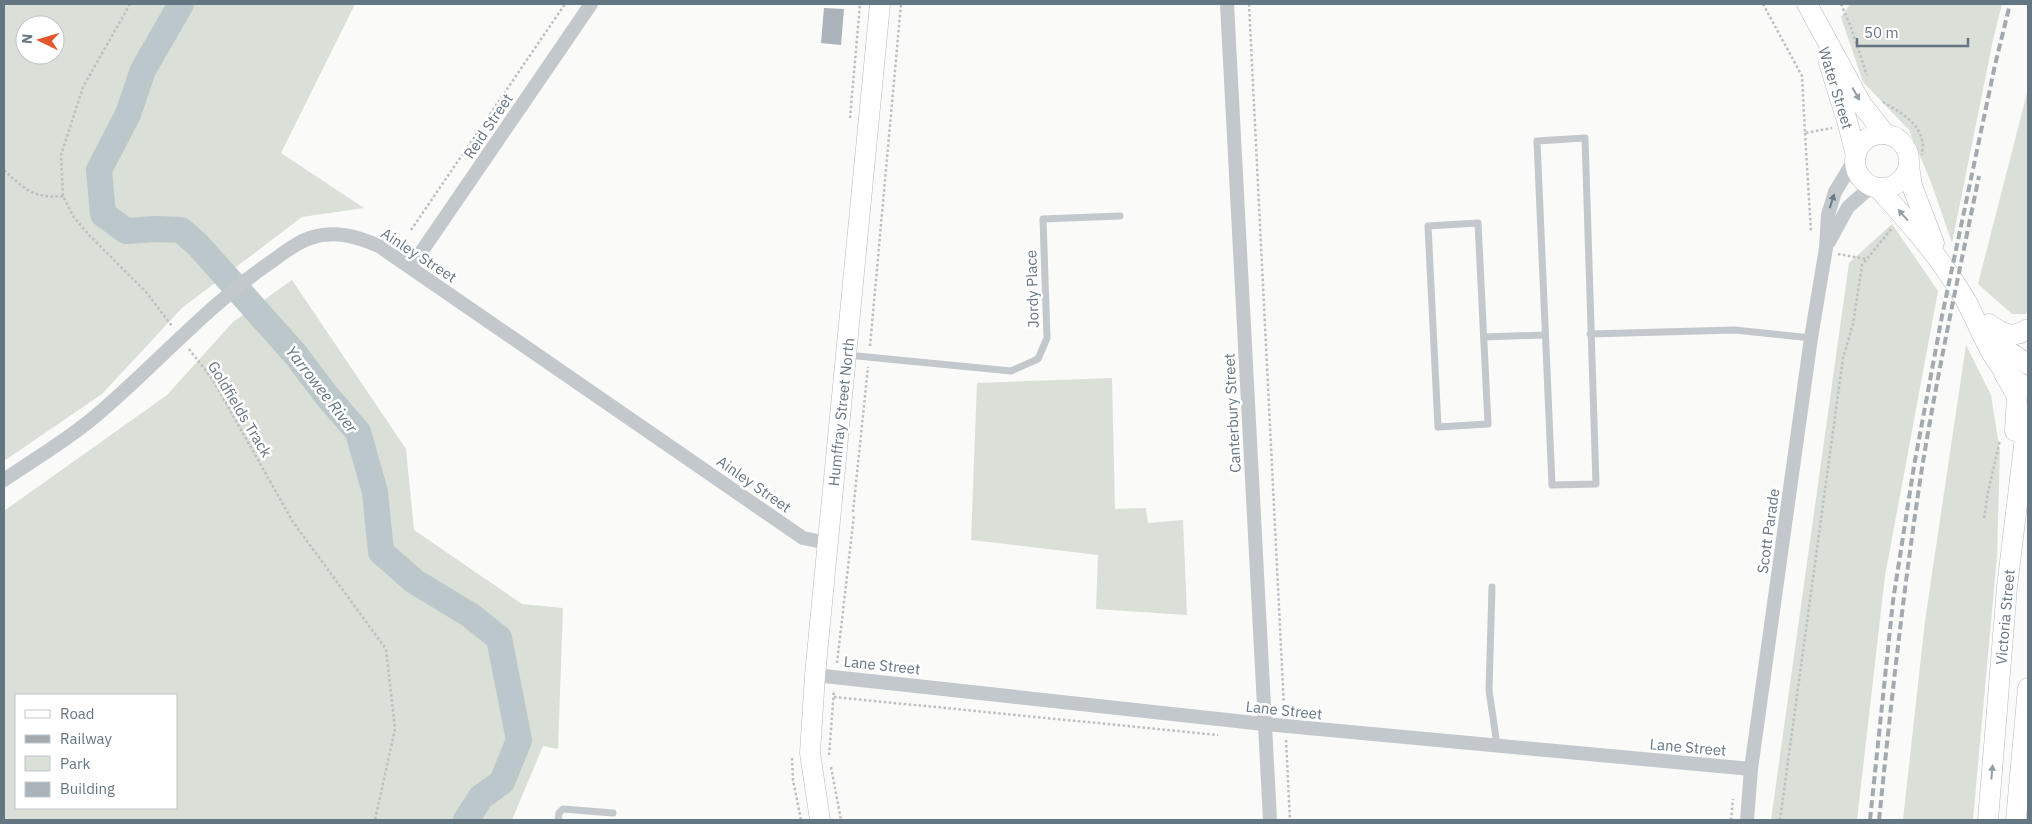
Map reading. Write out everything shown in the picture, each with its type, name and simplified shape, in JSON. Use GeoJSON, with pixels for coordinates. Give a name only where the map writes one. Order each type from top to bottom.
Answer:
{"type":"FeatureCollection","features":[{"type":"Feature","properties":{"kind":"main road","name":"Humffray Street North"},"geometry":{"type":"LineString","coordinates":[[820,820],[810,753],[815,674],[880,4]]}},
{"type":"Feature","properties":{"kind":"main road","name":"Water Street"},"geometry":{"type":"LineString","coordinates":[[1811,12],[1848,124],[1856,157]]}},
{"type":"Feature","properties":{"kind":"main road","name":"Water Street"},"geometry":{"type":"LineString","coordinates":[[1811,12],[1862,104],[1885,134]]}},
{"type":"Feature","properties":{"kind":"main road"},"geometry":{"type":"LineString","coordinates":[[1944,267],[1912,186],[1906,147],[1897,138],[1885,134],[1870,137],[1863,141],[1856,157],[1856,166],[1861,178],[1875,187],[1904,216],[1944,267],[1964,298],[2015,390],[2017,400],[2008,498],[2007,587]]}},
{"type":"Feature","properties":{"kind":"main road"},"geometry":{"type":"LineString","coordinates":[[1875,187],[1894,185],[1901,180],[1908,166]]}},
{"type":"Feature","properties":{"kind":"main road"},"geometry":{"type":"LineString","coordinates":[[1964,298],[2009,352],[2028,364]]}},
{"type":"Feature","properties":{"kind":"main road"},"geometry":{"type":"LineString","coordinates":[[1985,321],[2009,335],[2016,335],[2028,329]]}},
{"type":"Feature","properties":{"kind":"main road"},"geometry":{"type":"LineString","coordinates":[[1994,355],[2008,374],[2028,387]]}},
{"type":"Feature","properties":{"kind":"main road","name":"Victoria Street"},"geometry":{"type":"LineString","coordinates":[[1988,820],[2007,587],[2028,413]]}},
{"type":"Feature","properties":{"kind":"main road"},"geometry":{"type":"LineString","coordinates":[[2016,820],[2028,688]]}},
{"type":"Feature","properties":{"kind":"street","name":"Reid Street"},"geometry":{"type":"LineString","coordinates":[[411,267],[592,4]]}},
{"type":"Feature","properties":{"kind":"street","name":"Canterbury Street"},"geometry":{"type":"LineString","coordinates":[[1227,4],[1270,820]]}},
{"type":"Feature","properties":{"kind":"street","name":"Scott Parade"},"geometry":{"type":"LineString","coordinates":[[1747,820],[1751,769],[1811,338],[1826,248],[1826,229],[1831,204],[1838,186],[1856,157]]}},
{"type":"Feature","properties":{"kind":"street","name":"Scott Parade"},"geometry":{"type":"LineString","coordinates":[[1826,248],[1848,207],[1875,187]]}},
{"type":"Feature","properties":{"kind":"street","name":"Ainley Street"},"geometry":{"type":"LineString","coordinates":[[4,480],[60,443],[104,409],[228,294],[250,277],[291,248],[309,239],[342,234],[358,237],[380,246],[803,538],[828,543]]}},
{"type":"Feature","properties":{"kind":"street","name":"Lane Street"},"geometry":{"type":"LineString","coordinates":[[815,674],[1264,724],[1751,769]]}},
{"type":"Feature","properties":{"kind":"lane"},"geometry":{"type":"LineString","coordinates":[[1585,138],[1596,484],[1552,485],[1545,335],[1537,141],[1585,138]]}},
{"type":"Feature","properties":{"kind":"lane","name":"Jordy Place"},"geometry":{"type":"LineString","coordinates":[[846,355],[1012,371],[1038,358],[1047,338],[1043,219],[1120,216]]}},
{"type":"Feature","properties":{"kind":"lane"},"geometry":{"type":"LineString","coordinates":[[1478,223],[1484,337],[1488,424],[1438,427],[1428,226],[1478,223]]}},
{"type":"Feature","properties":{"kind":"lane"},"geometry":{"type":"LineString","coordinates":[[1590,334],[1735,330],[1811,338]]}},
{"type":"Feature","properties":{"kind":"lane"},"geometry":{"type":"LineString","coordinates":[[1484,337],[1545,335]]}},
{"type":"Feature","properties":{"kind":"lane"},"geometry":{"type":"LineString","coordinates":[[1492,587],[1489,690],[1498,745]]}},
{"type":"Feature","properties":{"kind":"lane"},"geometry":{"type":"LineString","coordinates":[[558,820],[559,813],[563,808],[613,813]]}},
{"type":"Feature","properties":{"kind":"path","name":"Goldfields Track"},"geometry":{"type":"LineString","coordinates":[[130,4],[82,87],[61,154],[62,196],[73,216],[88,235],[146,292],[213,380],[293,522],[386,648],[394,729],[375,820]]}},
{"type":"Feature","properties":{"kind":"path"},"geometry":{"type":"LineString","coordinates":[[411,230],[565,4]]}},
{"type":"Feature","properties":{"kind":"path"},"geometry":{"type":"LineString","coordinates":[[841,820],[829,754],[835,676],[869,356],[901,4]]}},
{"type":"Feature","properties":{"kind":"path"},"geometry":{"type":"LineString","coordinates":[[1249,4],[1284,708]]}},
{"type":"Feature","properties":{"kind":"path"},"geometry":{"type":"LineString","coordinates":[[1763,4],[1802,76],[1812,240]]}},
{"type":"Feature","properties":{"kind":"path"},"geometry":{"type":"LineString","coordinates":[[1805,133],[1848,124]]}},
{"type":"Feature","properties":{"kind":"path"},"geometry":{"type":"LineString","coordinates":[[4,170],[26,191],[47,198],[62,196]]}},
{"type":"Feature","properties":{"kind":"path"},"geometry":{"type":"LineString","coordinates":[[1780,820],[1843,358],[1853,324],[1859,272],[1866,259],[1904,216]]}},
{"type":"Feature","properties":{"kind":"path"},"geometry":{"type":"LineString","coordinates":[[1984,518],[2001,437]]}},
{"type":"Feature","properties":{"kind":"path"},"geometry":{"type":"LineString","coordinates":[[834,698],[1225,736]]}},
{"type":"Feature","properties":{"kind":"path"},"geometry":{"type":"LineString","coordinates":[[1286,740],[1290,820]]}},
{"type":"Feature","properties":{"kind":"path"},"geometry":{"type":"LineString","coordinates":[[1731,820],[1733,796]]}},
{"type":"Feature","properties":{"kind":"green space"},"geometry":{"type":"Polygon","coordinates":[[[4,4],[355,4],[281,153],[364,208],[302,217],[182,308],[102,394],[4,461],[4,4]]]}},
{"type":"Feature","properties":{"kind":"green space"},"geometry":{"type":"Polygon","coordinates":[[[1850,4],[2002,4],[1952,243],[1931,182],[1909,130],[1863,82],[1841,17],[1850,4]]]}},
{"type":"Feature","properties":{"kind":"green space"},"geometry":{"type":"Polygon","coordinates":[[[2028,89],[2028,306],[2026,314],[2012,314],[1978,284],[2028,89]]]}},
{"type":"Feature","properties":{"kind":"green space"},"geometry":{"type":"Polygon","coordinates":[[[1892,224],[1938,291],[1885,576],[1857,820],[1771,820],[1849,263],[1892,224]]]}},
{"type":"Feature","properties":{"kind":"green space"},"geometry":{"type":"Polygon","coordinates":[[[292,280],[406,449],[414,530],[522,604],[563,608],[558,749],[543,746],[512,820],[4,820],[4,511],[167,395],[233,322],[292,280]]]}},
{"type":"Feature","properties":{"kind":"green space"},"geometry":{"type":"Polygon","coordinates":[[[1966,345],[1991,395],[2000,452],[1997,556],[1973,820],[1903,820],[1925,621],[1966,345]]]}},
{"type":"Feature","properties":{"kind":"green space"},"geometry":{"type":"Polygon","coordinates":[[[1112,378],[1115,509],[1146,508],[1148,523],[1183,520],[1187,615],[1096,609],[1098,555],[971,540],[977,383],[1112,378]]]}},
{"type":"Feature","properties":{"kind":"building"},"geometry":{"type":"Polygon","coordinates":[[[824,8],[844,9],[841,45],[821,43],[824,8]]]}},
{"type":"Feature","properties":{"kind":"waterway","name":"Yarrowee River"},"geometry":{"type":"LineString","coordinates":[[181,4],[143,70],[128,114],[99,170],[103,214],[126,231],[181,230],[198,245],[296,355],[326,395],[358,432],[375,492],[381,552],[414,581],[470,615],[499,638],[519,740],[502,782],[481,797],[466,820]]}},
{"type":"Feature","properties":{"kind":"railway"},"geometry":{"type":"LineString","coordinates":[[1870,820],[1893,601],[1914,466],[1942,316],[1995,65],[2010,4]]}},
{"type":"Feature","properties":{"kind":"railway"},"geometry":{"type":"LineString","coordinates":[[1879,820],[1898,644],[1922,468],[1979,176]]}}]}
